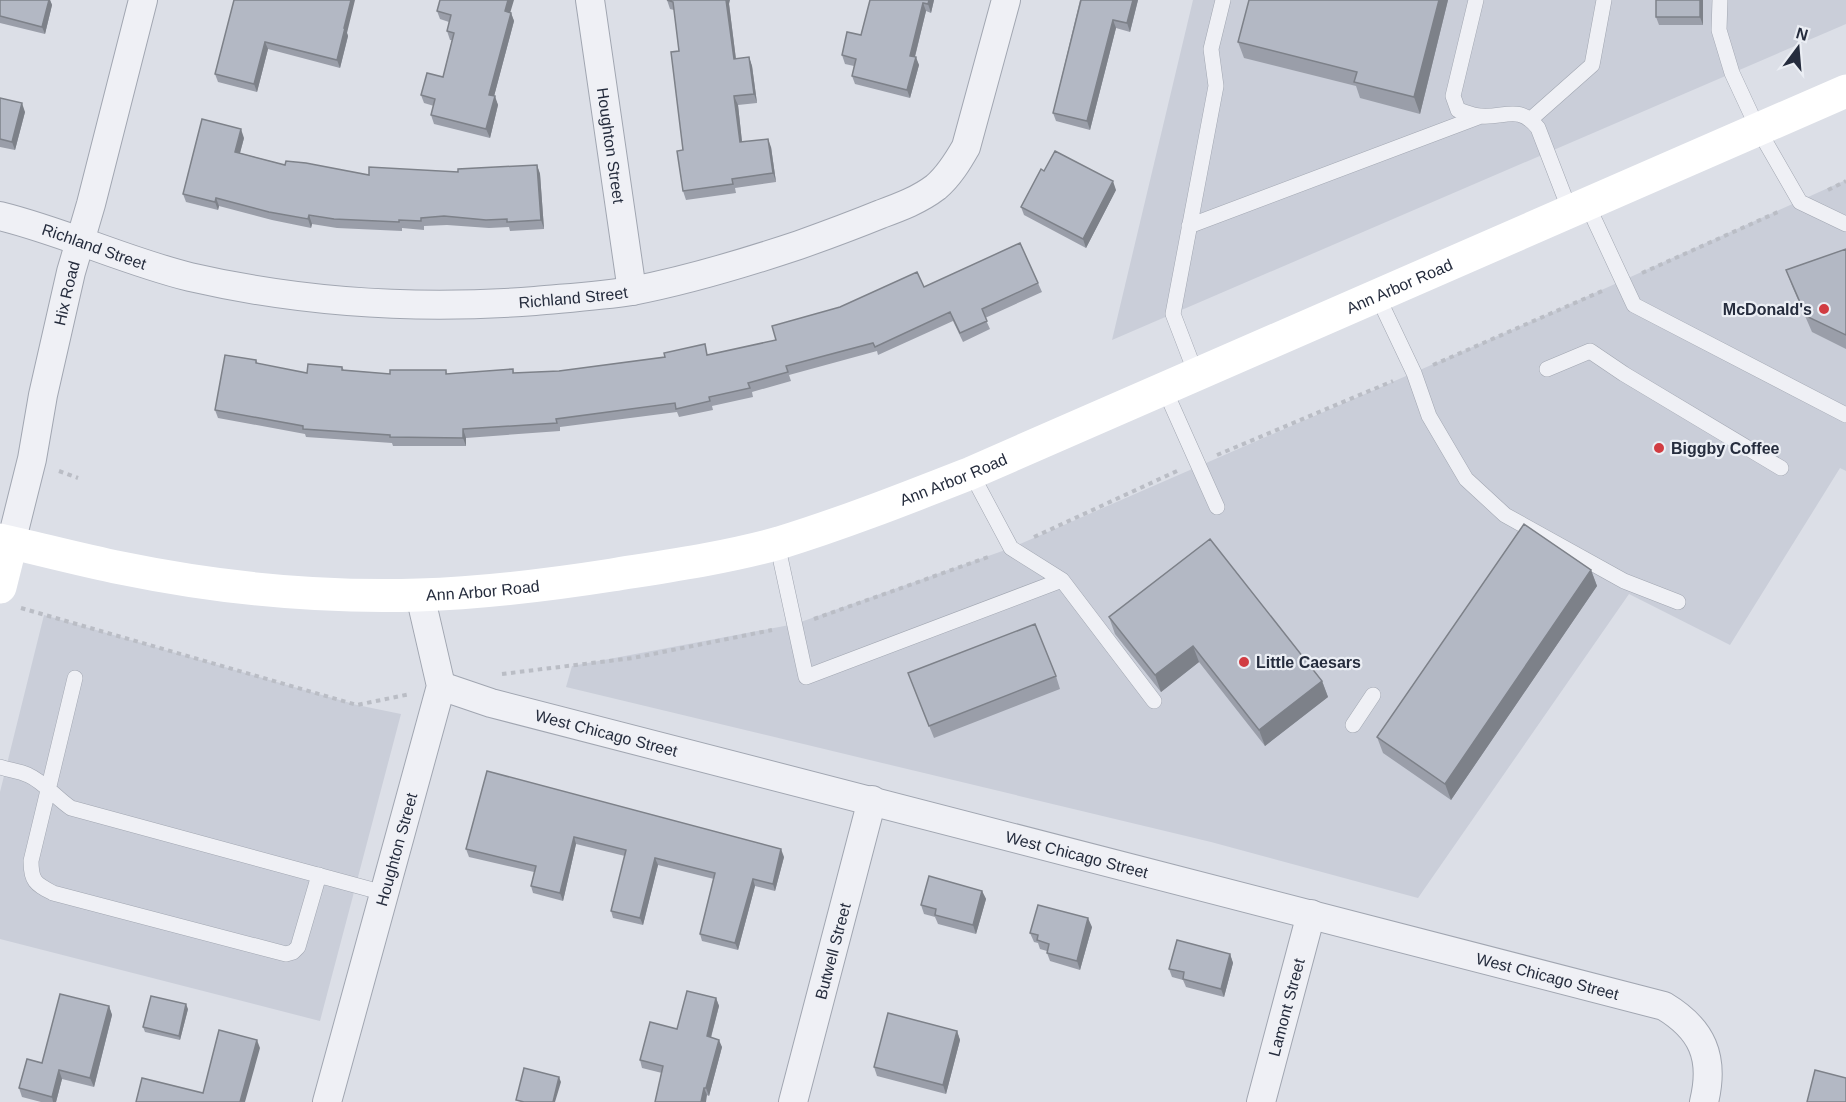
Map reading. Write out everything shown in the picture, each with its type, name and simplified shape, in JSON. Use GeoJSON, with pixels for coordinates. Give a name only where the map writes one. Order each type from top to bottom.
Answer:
{"type":"FeatureCollection","features":[{"type":"Feature","properties":{"kind":"main road","name":"Ann Arbor Road"},"geometry":{"type":"LineString","coordinates":[[6,541],[121,568],[209,582],[302,592],[420,595],[539,586],[687,564],[777,543],[847,521],[971,473],[1846,91]]}},
{"type":"Feature","properties":{"kind":"main road","name":"Hix Road"},"geometry":{"type":"LineString","coordinates":[[6,541],[6,597]]}},
{"type":"Feature","properties":{"kind":"street","name":"Hix Road"},"geometry":{"type":"LineString","coordinates":[[6,541],[32,459],[43,395],[71,272],[143,0]]}},
{"type":"Feature","properties":{"kind":"street","name":"Houghton Street"},"geometry":{"type":"LineString","coordinates":[[590,0],[632,291]]}},
{"type":"Feature","properties":{"kind":"street","name":"Richland Street"},"geometry":{"type":"LineString","coordinates":[[0,216],[81,240],[127,259],[189,276],[264,292],[340,301],[484,305],[632,291],[745,263],[838,231],[916,200],[937,186],[954,168],[966,147],[1006,0]]}},
{"type":"Feature","properties":{"kind":"street","name":"Houghton Street"},"geometry":{"type":"LineString","coordinates":[[327,1102],[441,686],[420,595]]}},
{"type":"Feature","properties":{"kind":"street","name":"West Chicago Street"},"geometry":{"type":"LineString","coordinates":[[441,686],[491,703],[1664,1006],[1681,1017],[1695,1032],[1705,1050],[1708,1070],[1704,1102]]}},
{"type":"Feature","properties":{"kind":"street","name":"Butwell Street"},"geometry":{"type":"LineString","coordinates":[[793,1102],[872,800]]}},
{"type":"Feature","properties":{"kind":"street","name":"Lamont Street"},"geometry":{"type":"LineString","coordinates":[[1261,1102],[1311,914]]}},
{"type":"Feature","properties":{"kind":"lane"},"geometry":{"type":"LineString","coordinates":[[1196,374],[1173,314],[1216,86],[1211,49],[1223,0]]}},
{"type":"Feature","properties":{"kind":"lane"},"geometry":{"type":"LineString","coordinates":[[1476,0],[1453,96],[1458,110],[1481,117]]}},
{"type":"Feature","properties":{"kind":"lane"},"geometry":{"type":"LineString","coordinates":[[1531,119],[1592,65],[1604,0]]}},
{"type":"Feature","properties":{"kind":"lane"},"geometry":{"type":"LineString","coordinates":[[1720,0],[1719,30],[1732,73],[1758,129],[1800,202],[1846,224]]}},
{"type":"Feature","properties":{"kind":"lane"},"geometry":{"type":"LineString","coordinates":[[1189,226],[1481,117],[1510,113],[1531,119],[1634,305],[1846,415]]}},
{"type":"Feature","properties":{"kind":"lane"},"geometry":{"type":"LineString","coordinates":[[1377,296],[1414,373],[1430,416],[1466,479],[1505,515],[1624,581],[1678,602]]}},
{"type":"Feature","properties":{"kind":"lane"},"geometry":{"type":"LineString","coordinates":[[1547,369],[1590,351],[1624,374],[1781,468]]}},
{"type":"Feature","properties":{"kind":"lane"},"geometry":{"type":"LineString","coordinates":[[1164,388],[1217,507]]}},
{"type":"Feature","properties":{"kind":"lane"},"geometry":{"type":"LineString","coordinates":[[971,473],[1011,548],[1062,580],[1154,701]]}},
{"type":"Feature","properties":{"kind":"lane"},"geometry":{"type":"LineString","coordinates":[[777,543],[806,677],[1062,580]]}},
{"type":"Feature","properties":{"kind":"lane"},"geometry":{"type":"LineString","coordinates":[[75,678],[31,861],[31,872],[36,884],[53,893],[286,954],[298,947],[319,875]]}},
{"type":"Feature","properties":{"kind":"lane"},"geometry":{"type":"LineString","coordinates":[[1353,725],[1373,695]]}},
{"type":"Feature","properties":{"kind":"lane"},"geometry":{"type":"LineString","coordinates":[[0,767],[27,774],[71,808],[384,893]]}},
{"type":"Feature","properties":{"kind":"path"},"geometry":{"type":"LineString","coordinates":[[1641,274],[1846,181]]}},
{"type":"Feature","properties":{"kind":"path"},"geometry":{"type":"LineString","coordinates":[[1433,364],[1606,289]]}},
{"type":"Feature","properties":{"kind":"path"},"geometry":{"type":"LineString","coordinates":[[1217,455],[1394,381]]}},
{"type":"Feature","properties":{"kind":"path"},"geometry":{"type":"LineString","coordinates":[[1039,535],[1178,471]]}},
{"type":"Feature","properties":{"kind":"path"},"geometry":{"type":"LineString","coordinates":[[809,620],[981,560]]}},
{"type":"Feature","properties":{"kind":"path"},"geometry":{"type":"LineString","coordinates":[[6,597],[357,705],[406,695]]}},
{"type":"Feature","properties":{"kind":"path"},"geometry":{"type":"LineString","coordinates":[[494,675],[633,658],[774,629]]}},
{"type":"Feature","properties":{"kind":"shaded area"},"geometry":{"type":"Polygon","coordinates":[[[1193,0],[1846,0],[1846,24],[1112,340],[1193,0]]]}},
{"type":"Feature","properties":{"kind":"shaded area"},"geometry":{"type":"Polygon","coordinates":[[[1846,180],[1846,471],[1840,468],[1730,645],[1629,594],[1418,898],[1211,842],[566,687],[572,666],[795,624],[1011,548],[1546,315],[1846,180]]]}},
{"type":"Feature","properties":{"kind":"shaded area"},"geometry":{"type":"Polygon","coordinates":[[[44,615],[357,705],[401,714],[320,1021],[0,939],[0,792],[44,615]]]}},
{"type":"Feature","properties":{"kind":"building"},"geometry":{"type":"Polygon","coordinates":[[[0,0],[49,0],[42,27],[0,16],[0,0]]]}},
{"type":"Feature","properties":{"kind":"building"},"geometry":{"type":"Polygon","coordinates":[[[234,0],[351,0],[337,60],[265,42],[254,84],[215,74],[234,0]]]}},
{"type":"Feature","properties":{"kind":"building"},"geometry":{"type":"Polygon","coordinates":[[[440,0],[508,0],[505,11],[511,13],[489,95],[495,96],[486,129],[431,115],[435,99],[421,95],[427,73],[443,77],[454,33],[447,31],[451,15],[437,11],[440,0]]]}},
{"type":"Feature","properties":{"kind":"building"},"geometry":{"type":"Polygon","coordinates":[[[667,0],[726,0],[734,59],[749,57],[754,94],[734,96],[740,142],[768,139],[773,173],[732,179],[733,184],[683,191],[677,151],[683,150],[671,52],[679,51],[673,2],[667,0]]]}},
{"type":"Feature","properties":{"kind":"building"},"geometry":{"type":"Polygon","coordinates":[[[870,0],[929,0],[928,4],[923,3],[910,56],[916,57],[907,90],[852,76],[856,59],[842,55],[847,32],[861,35],[870,0]]]}},
{"type":"Feature","properties":{"kind":"building"},"geometry":{"type":"Polygon","coordinates":[[[1081,0],[1133,0],[1127,23],[1113,20],[1087,121],[1053,113],[1081,0]]]}},
{"type":"Feature","properties":{"kind":"building"},"geometry":{"type":"Polygon","coordinates":[[[1249,0],[1439,0],[1414,97],[1354,82],[1357,72],[1238,42],[1249,0]]]}},
{"type":"Feature","properties":{"kind":"building"},"geometry":{"type":"Polygon","coordinates":[[[1656,0],[1700,0],[1700,17],[1656,17],[1656,0]]]}},
{"type":"Feature","properties":{"kind":"building"},"geometry":{"type":"Polygon","coordinates":[[[0,98],[22,103],[12,142],[0,139],[0,98]]]}},
{"type":"Feature","properties":{"kind":"building"},"geometry":{"type":"Polygon","coordinates":[[[202,119],[241,129],[235,152],[285,165],[286,161],[306,163],[369,175],[369,167],[458,172],[458,169],[537,165],[541,220],[507,222],[507,219],[486,220],[444,216],[421,218],[421,221],[399,220],[399,222],[334,219],[309,215],[308,219],[269,212],[216,198],[215,202],[183,194],[202,119]]]}},
{"type":"Feature","properties":{"kind":"building"},"geometry":{"type":"Polygon","coordinates":[[[1055,151],[1113,181],[1083,239],[1021,207],[1041,169],[1044,171],[1055,151]]]}},
{"type":"Feature","properties":{"kind":"building"},"geometry":{"type":"Polygon","coordinates":[[[1020,243],[1038,283],[982,309],[987,321],[960,333],[950,312],[875,347],[873,343],[786,366],[788,372],[748,383],[750,388],[709,397],[710,401],[676,409],[675,403],[556,419],[557,423],[463,429],[463,438],[390,437],[390,435],[303,429],[303,426],[215,410],[225,355],[307,373],[308,364],[342,367],[342,370],[390,374],[390,370],[446,370],[446,374],[513,369],[513,373],[559,371],[665,357],[664,353],[705,344],[707,355],[776,340],[772,326],[840,307],[917,272],[924,287],[1020,243]]]}},
{"type":"Feature","properties":{"kind":"building","name":"McDonald's"},"geometry":{"type":"Polygon","coordinates":[[[1846,249],[1846,335],[1806,316],[1786,270],[1846,249]]]}},
{"type":"Feature","properties":{"kind":"building"},"geometry":{"type":"Polygon","coordinates":[[[1524,524],[1591,570],[1445,784],[1377,737],[1524,524]]]}},
{"type":"Feature","properties":{"kind":"building"},"geometry":{"type":"Polygon","coordinates":[[[1210,539],[1322,681],[1259,730],[1193,646],[1155,675],[1109,617],[1210,539]]]}},
{"type":"Feature","properties":{"kind":"building"},"geometry":{"type":"Polygon","coordinates":[[[1035,624],[1056,676],[929,726],[908,673],[1035,624]]]}},
{"type":"Feature","properties":{"kind":"building"},"geometry":{"type":"Polygon","coordinates":[[[487,771],[781,849],[773,884],[753,879],[735,943],[700,934],[715,873],[655,858],[640,918],[611,911],[626,850],[574,837],[560,893],[531,886],[536,866],[466,849],[487,771]]]}},
{"type":"Feature","properties":{"kind":"building"},"geometry":{"type":"Polygon","coordinates":[[[929,876],[982,891],[973,925],[935,915],[936,909],[921,905],[929,876]]]}},
{"type":"Feature","properties":{"kind":"building"},"geometry":{"type":"Polygon","coordinates":[[[1038,905],[1088,918],[1077,961],[1047,953],[1049,944],[1037,940],[1038,935],[1030,933],[1038,905]]]}},
{"type":"Feature","properties":{"kind":"building"},"geometry":{"type":"Polygon","coordinates":[[[1177,940],[1230,954],[1221,989],[1183,979],[1184,972],[1169,969],[1177,940]]]}},
{"type":"Feature","properties":{"kind":"building"},"geometry":{"type":"Polygon","coordinates":[[[687,991],[716,998],[707,1036],[719,1040],[706,1088],[704,1088],[701,1102],[655,1102],[663,1066],[640,1060],[650,1022],[677,1029],[687,991]]]}},
{"type":"Feature","properties":{"kind":"building"},"geometry":{"type":"Polygon","coordinates":[[[60,994],[109,1006],[90,1078],[59,1070],[52,1097],[19,1088],[27,1059],[42,1063],[60,994]]]}},
{"type":"Feature","properties":{"kind":"building"},"geometry":{"type":"Polygon","coordinates":[[[151,996],[186,1004],[179,1036],[143,1027],[151,996]]]}},
{"type":"Feature","properties":{"kind":"building"},"geometry":{"type":"Polygon","coordinates":[[[888,1013],[957,1031],[943,1085],[874,1067],[888,1013]]]}},
{"type":"Feature","properties":{"kind":"building"},"geometry":{"type":"Polygon","coordinates":[[[219,1030],[257,1040],[240,1102],[136,1102],[142,1078],[203,1093],[219,1030]]]}},
{"type":"Feature","properties":{"kind":"building"},"geometry":{"type":"Polygon","coordinates":[[[524,1068],[559,1077],[553,1102],[516,1100],[524,1068]]]}},
{"type":"Feature","properties":{"kind":"building"},"geometry":{"type":"Polygon","coordinates":[[[1815,1070],[1846,1078],[1846,1102],[1807,1102],[1815,1070]]]}},
{"type":"Feature","properties":{"kind":"place","name":"McDonald's"},"geometry":{"type":"Point","coordinates":[1824,309]}},
{"type":"Feature","properties":{"kind":"place","name":"Biggby Coffee"},"geometry":{"type":"Point","coordinates":[1659,448]}},
{"type":"Feature","properties":{"kind":"place","name":"Little Caesars"},"geometry":{"type":"Point","coordinates":[1244,662]}}]}
